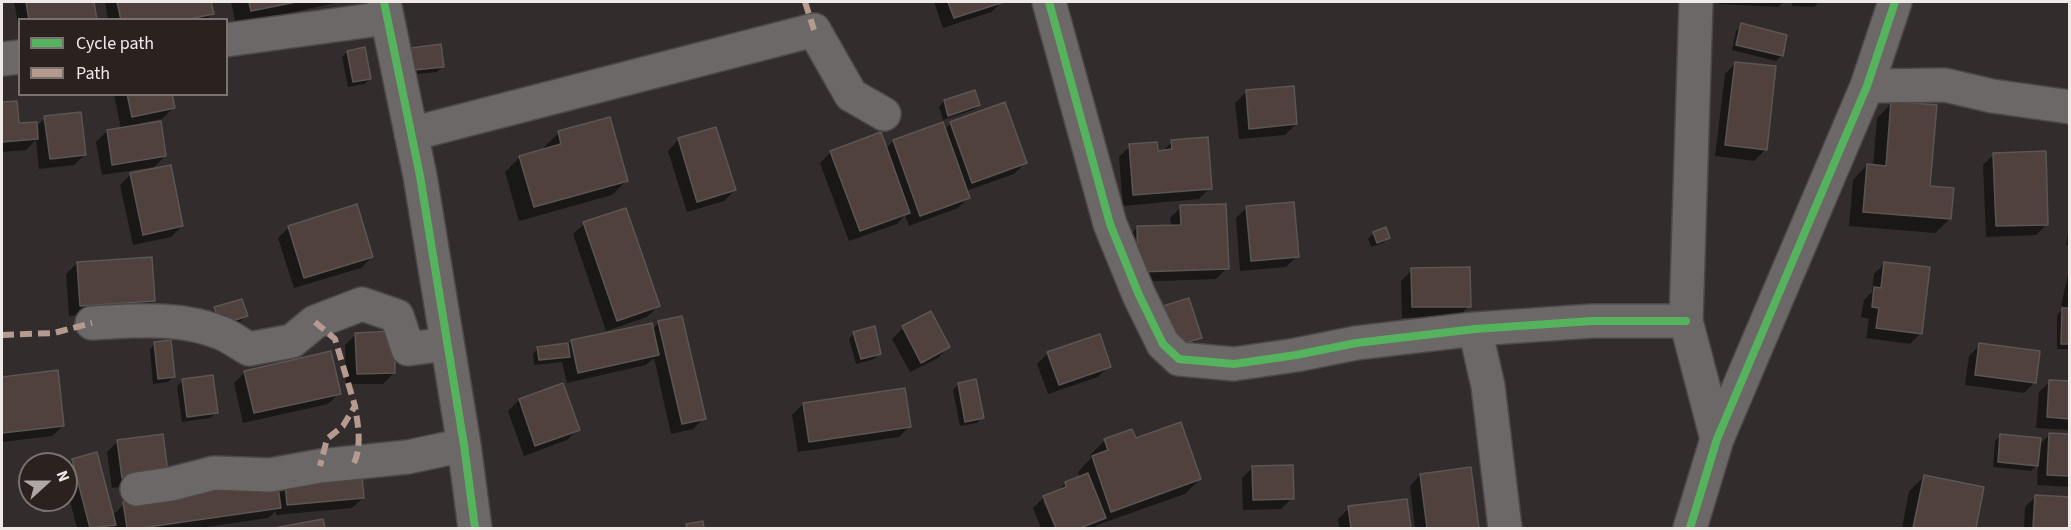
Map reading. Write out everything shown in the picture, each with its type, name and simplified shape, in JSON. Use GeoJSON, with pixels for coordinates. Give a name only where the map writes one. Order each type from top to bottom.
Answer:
{"type":"FeatureCollection","features":[{"type":"Feature","properties":{"kind":"street"},"geometry":{"type":"LineString","coordinates":[[1049,2],[1110,224],[1139,295],[1163,344],[1179,359],[1234,364],[1296,356],[1356,344],[1475,329],[1592,321],[1686,321]]}},
{"type":"Feature","properties":{"kind":"street"},"geometry":{"type":"LineString","coordinates":[[1696,2],[1686,321],[1718,439]]}},
{"type":"Feature","properties":{"kind":"street"},"geometry":{"type":"LineString","coordinates":[[1690,528],[1718,439],[1867,86],[1895,2]]}},
{"type":"Feature","properties":{"kind":"street"},"geometry":{"type":"LineString","coordinates":[[228,40],[386,10],[420,176],[464,445],[475,528]]}},
{"type":"Feature","properties":{"kind":"street"},"geometry":{"type":"LineString","coordinates":[[411,134],[814,30],[851,95],[884,114]]}},
{"type":"Feature","properties":{"kind":"street"},"geometry":{"type":"LineString","coordinates":[[2,58],[18,57]]}},
{"type":"Feature","properties":{"kind":"street"},"geometry":{"type":"LineString","coordinates":[[1867,86],[1945,85],[1992,96],[2070,107]]}},
{"type":"Feature","properties":{"kind":"street"},"geometry":{"type":"LineString","coordinates":[[92,323],[188,322],[222,333],[249,349],[292,341],[315,322],[362,304],[397,316],[408,349],[447,344]]}},
{"type":"Feature","properties":{"kind":"street"},"geometry":{"type":"LineString","coordinates":[[1475,329],[1488,386],[1505,528]]}},
{"type":"Feature","properties":{"kind":"street"},"geometry":{"type":"LineString","coordinates":[[137,489],[171,484],[214,472],[270,475],[320,466],[408,458],[464,445]]}},
{"type":"Feature","properties":{"kind":"building"},"geometry":{"type":"Polygon","coordinates":[[[26,2],[94,2],[97,18],[29,18],[26,2]]]}},
{"type":"Feature","properties":{"kind":"building"},"geometry":{"type":"Polygon","coordinates":[[[117,2],[211,2],[214,14],[194,18],[121,18],[117,2]]]}},
{"type":"Feature","properties":{"kind":"building"},"geometry":{"type":"Polygon","coordinates":[[[249,2],[296,2],[251,11],[249,2]]]}},
{"type":"Feature","properties":{"kind":"building"},"geometry":{"type":"Polygon","coordinates":[[[948,2],[1004,2],[954,18],[948,2]]]}},
{"type":"Feature","properties":{"kind":"building"},"geometry":{"type":"Polygon","coordinates":[[[1741,23],[1787,35],[1783,56],[1736,45],[1741,23]]]}},
{"type":"Feature","properties":{"kind":"building"},"geometry":{"type":"Polygon","coordinates":[[[441,44],[444,67],[414,70],[411,48],[441,44]]]}},
{"type":"Feature","properties":{"kind":"building"},"geometry":{"type":"Polygon","coordinates":[[[365,47],[371,79],[353,82],[347,51],[365,47]]]}},
{"type":"Feature","properties":{"kind":"building"},"geometry":{"type":"Polygon","coordinates":[[[1735,62],[1776,66],[1767,150],[1725,145],[1735,62]]]}},
{"type":"Feature","properties":{"kind":"building"},"geometry":{"type":"Polygon","coordinates":[[[1294,86],[1297,124],[1249,129],[1246,90],[1294,86]]]}},
{"type":"Feature","properties":{"kind":"building"},"geometry":{"type":"Polygon","coordinates":[[[975,90],[980,105],[948,116],[944,100],[975,90]]]}},
{"type":"Feature","properties":{"kind":"building"},"geometry":{"type":"Polygon","coordinates":[[[127,96],[172,96],[175,108],[132,117],[127,96]]]}},
{"type":"Feature","properties":{"kind":"building"},"geometry":{"type":"Polygon","coordinates":[[[17,101],[19,123],[37,122],[38,139],[2,142],[2,102],[17,101]]]}},
{"type":"Feature","properties":{"kind":"building"},"geometry":{"type":"Polygon","coordinates":[[[1891,101],[1937,105],[1930,186],[1954,188],[1951,219],[1863,212],[1867,164],[1886,166],[1891,101]]]}},
{"type":"Feature","properties":{"kind":"building"},"geometry":{"type":"Polygon","coordinates":[[[1005,102],[1027,163],[972,183],[950,122],[1005,102]]]}},
{"type":"Feature","properties":{"kind":"building"},"geometry":{"type":"Polygon","coordinates":[[[81,112],[86,155],[50,159],[44,116],[81,112]]]}},
{"type":"Feature","properties":{"kind":"building"},"geometry":{"type":"Polygon","coordinates":[[[610,117],[628,181],[534,207],[519,156],[561,144],[558,131],[610,117]]]}},
{"type":"Feature","properties":{"kind":"building"},"geometry":{"type":"Polygon","coordinates":[[[161,121],[166,156],[112,165],[107,130],[161,121]]]}},
{"type":"Feature","properties":{"kind":"building"},"geometry":{"type":"Polygon","coordinates":[[[943,122],[970,198],[920,216],[893,140],[943,122]]]}},
{"type":"Feature","properties":{"kind":"building"},"geometry":{"type":"Polygon","coordinates":[[[716,127],[736,190],[697,202],[678,138],[716,127]]]}},
{"type":"Feature","properties":{"kind":"building"},"geometry":{"type":"Polygon","coordinates":[[[881,132],[910,213],[860,231],[830,151],[881,132]]]}},
{"type":"Feature","properties":{"kind":"building"},"geometry":{"type":"Polygon","coordinates":[[[1208,137],[1212,189],[1133,195],[1129,144],[1157,142],[1158,151],[1172,149],[1171,140],[1208,137]]]}},
{"type":"Feature","properties":{"kind":"building"},"geometry":{"type":"Polygon","coordinates":[[[2046,151],[2048,225],[1996,226],[1993,153],[2046,151]]]}},
{"type":"Feature","properties":{"kind":"building"},"geometry":{"type":"Polygon","coordinates":[[[171,165],[183,226],[143,235],[130,173],[171,165]]]}},
{"type":"Feature","properties":{"kind":"building"},"geometry":{"type":"Polygon","coordinates":[[[1294,202],[1299,257],[1251,261],[1246,206],[1294,202]]]}},
{"type":"Feature","properties":{"kind":"building"},"geometry":{"type":"Polygon","coordinates":[[[357,204],[373,257],[304,278],[288,226],[357,204]]]}},
{"type":"Feature","properties":{"kind":"building"},"geometry":{"type":"Polygon","coordinates":[[[1226,204],[1229,269],[1138,272],[1137,226],[1181,225],[1180,205],[1226,204]]]}},
{"type":"Feature","properties":{"kind":"building"},"geometry":{"type":"Polygon","coordinates":[[[626,208],[660,306],[617,321],[583,222],[626,208]]]}},
{"type":"Feature","properties":{"kind":"building"},"geometry":{"type":"Polygon","coordinates":[[[1386,227],[1390,238],[1377,243],[1373,232],[1386,227]]]}},
{"type":"Feature","properties":{"kind":"building"},"geometry":{"type":"Polygon","coordinates":[[[152,257],[155,301],[80,306],[77,262],[152,257]]]}},
{"type":"Feature","properties":{"kind":"building"},"geometry":{"type":"Polygon","coordinates":[[[1884,262],[1930,267],[1922,334],[1876,328],[1879,308],[1872,307],[1874,287],[1881,288],[1884,262]]]}},
{"type":"Feature","properties":{"kind":"building"},"geometry":{"type":"Polygon","coordinates":[[[1470,267],[1471,307],[1412,307],[1411,268],[1470,267]]]}},
{"type":"Feature","properties":{"kind":"building"},"geometry":{"type":"Polygon","coordinates":[[[1189,298],[1202,338],[1175,346],[1163,306],[1189,298]]]}},
{"type":"Feature","properties":{"kind":"building"},"geometry":{"type":"Polygon","coordinates":[[[242,299],[248,316],[220,325],[214,307],[242,299]]]}},
{"type":"Feature","properties":{"kind":"building"},"geometry":{"type":"Polygon","coordinates":[[[2062,308],[2070,308],[2070,344],[2061,344],[2062,308]]]}},
{"type":"Feature","properties":{"kind":"building"},"geometry":{"type":"Polygon","coordinates":[[[931,311],[950,347],[921,363],[902,326],[931,311]]]}},
{"type":"Feature","properties":{"kind":"building"},"geometry":{"type":"Polygon","coordinates":[[[682,316],[706,419],[682,424],[658,321],[682,316]]]}},
{"type":"Feature","properties":{"kind":"building"},"geometry":{"type":"Polygon","coordinates":[[[652,323],[659,355],[578,373],[571,340],[652,323]]]}},
{"type":"Feature","properties":{"kind":"building"},"geometry":{"type":"Polygon","coordinates":[[[875,326],[881,354],[861,359],[853,332],[875,326]]]}},
{"type":"Feature","properties":{"kind":"building"},"geometry":{"type":"Polygon","coordinates":[[[394,331],[395,373],[357,374],[355,333],[394,331]]]}},
{"type":"Feature","properties":{"kind":"building"},"geometry":{"type":"Polygon","coordinates":[[[1100,334],[1111,367],[1059,385],[1047,352],[1100,334]]]}},
{"type":"Feature","properties":{"kind":"building"},"geometry":{"type":"Polygon","coordinates":[[[171,340],[175,377],[158,379],[154,342],[171,340]]]}},
{"type":"Feature","properties":{"kind":"building"},"geometry":{"type":"Polygon","coordinates":[[[568,343],[570,357],[539,360],[537,347],[568,343]]]}},
{"type":"Feature","properties":{"kind":"building"},"geometry":{"type":"Polygon","coordinates":[[[1979,343],[2040,351],[2036,383],[1975,375],[1979,343]]]}},
{"type":"Feature","properties":{"kind":"building"},"geometry":{"type":"Polygon","coordinates":[[[331,351],[341,394],[254,413],[244,371],[331,351]]]}},
{"type":"Feature","properties":{"kind":"building"},"geometry":{"type":"Polygon","coordinates":[[[58,370],[64,426],[2,433],[2,377],[58,370]]]}},
{"type":"Feature","properties":{"kind":"building"},"geometry":{"type":"Polygon","coordinates":[[[213,375],[218,413],[187,417],[182,379],[213,375]]]}},
{"type":"Feature","properties":{"kind":"building"},"geometry":{"type":"Polygon","coordinates":[[[976,379],[984,418],[965,422],[958,383],[976,379]]]}},
{"type":"Feature","properties":{"kind":"building"},"geometry":{"type":"Polygon","coordinates":[[[2049,380],[2070,381],[2070,419],[2047,417],[2049,380]]]}},
{"type":"Feature","properties":{"kind":"building"},"geometry":{"type":"Polygon","coordinates":[[[563,383],[580,430],[535,446],[519,399],[563,383]]]}},
{"type":"Feature","properties":{"kind":"building"},"geometry":{"type":"Polygon","coordinates":[[[905,388],[911,427],[809,442],[803,403],[905,388]]]}},
{"type":"Feature","properties":{"kind":"building"},"geometry":{"type":"Polygon","coordinates":[[[1181,422],[1201,479],[1111,512],[1092,456],[1108,450],[1104,439],[1132,429],[1136,438],[1181,422]]]}},
{"type":"Feature","properties":{"kind":"building"},"geometry":{"type":"Polygon","coordinates":[[[2049,433],[2070,434],[2070,476],[2047,475],[2049,433]]]}},
{"type":"Feature","properties":{"kind":"building"},"geometry":{"type":"Polygon","coordinates":[[[163,434],[168,472],[122,478],[117,440],[163,434]]]}},
{"type":"Feature","properties":{"kind":"building"},"geometry":{"type":"Polygon","coordinates":[[[2000,434],[2041,438],[2038,466],[1998,462],[2000,434]]]}},
{"type":"Feature","properties":{"kind":"building"},"geometry":{"type":"Polygon","coordinates":[[[97,452],[116,525],[90,528],[78,482],[78,457],[97,452]]]}},
{"type":"Feature","properties":{"kind":"building"},"geometry":{"type":"Polygon","coordinates":[[[1293,465],[1294,499],[1253,500],[1252,466],[1293,465]]]}},
{"type":"Feature","properties":{"kind":"building"},"geometry":{"type":"Polygon","coordinates":[[[1471,467],[1479,528],[1427,528],[1420,474],[1471,467]]]}},
{"type":"Feature","properties":{"kind":"building"},"geometry":{"type":"Polygon","coordinates":[[[1088,473],[1106,518],[1080,528],[1056,528],[1043,496],[1066,487],[1065,482],[1088,473]]]}},
{"type":"Feature","properties":{"kind":"building"},"geometry":{"type":"Polygon","coordinates":[[[1924,475],[1984,487],[1976,528],[1913,528],[1924,475]]]}},
{"type":"Feature","properties":{"kind":"building"},"geometry":{"type":"Polygon","coordinates":[[[362,476],[364,498],[287,505],[285,482],[362,476]]]}},
{"type":"Feature","properties":{"kind":"building"},"geometry":{"type":"Polygon","coordinates":[[[277,480],[281,508],[141,528],[127,528],[123,502],[277,480]]]}},
{"type":"Feature","properties":{"kind":"building"},"geometry":{"type":"Polygon","coordinates":[[[2035,495],[2070,497],[2070,528],[2033,528],[2035,495]]]}},
{"type":"Feature","properties":{"kind":"building"},"geometry":{"type":"Polygon","coordinates":[[[1407,499],[1411,528],[1351,528],[1348,506],[1407,499]]]}},
{"type":"Feature","properties":{"kind":"building"},"geometry":{"type":"Polygon","coordinates":[[[323,519],[325,528],[274,528],[323,519]]]}},
{"type":"Feature","properties":{"kind":"building"},"geometry":{"type":"Polygon","coordinates":[[[703,521],[704,528],[687,528],[686,524],[703,521]]]}},
{"type":"Feature","properties":{"kind":"marked path"},"geometry":{"type":"LineString","coordinates":[[805,2],[814,30]]}},
{"type":"Feature","properties":{"kind":"marked path"},"geometry":{"type":"LineString","coordinates":[[315,322],[335,339],[355,406],[343,426],[327,439],[320,466]]}},
{"type":"Feature","properties":{"kind":"marked path"},"geometry":{"type":"LineString","coordinates":[[2,335],[54,333],[92,323]]}},
{"type":"Feature","properties":{"kind":"marked path"},"geometry":{"type":"LineString","coordinates":[[354,463],[359,443],[355,406]]}},
{"type":"Feature","properties":{"kind":"cycle path"},"geometry":{"type":"LineString","coordinates":[[384,2],[420,176],[464,445],[475,528]]}},
{"type":"Feature","properties":{"kind":"cycle path"},"geometry":{"type":"LineString","coordinates":[[1049,2],[1110,224],[1139,295],[1163,344],[1179,359],[1234,364],[1356,343],[1475,329],[1592,321],[1686,321]]}},
{"type":"Feature","properties":{"kind":"cycle path"},"geometry":{"type":"LineString","coordinates":[[1690,528],[1717,439],[1867,86],[1895,2]]}}]}
